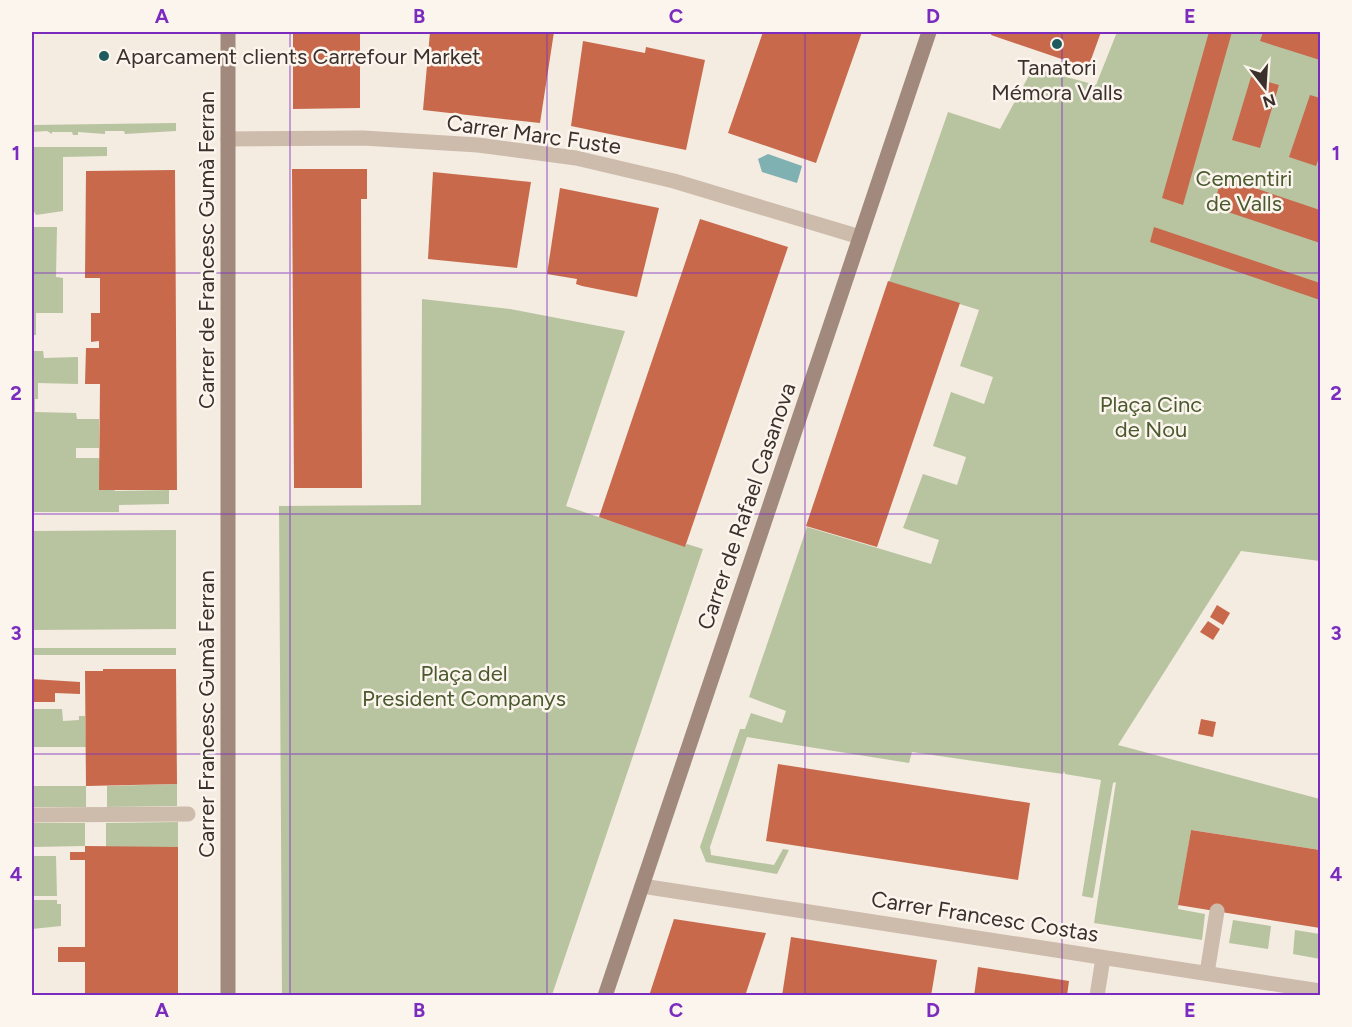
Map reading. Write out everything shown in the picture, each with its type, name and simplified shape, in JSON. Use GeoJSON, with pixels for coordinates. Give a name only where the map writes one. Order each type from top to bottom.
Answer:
{"type":"FeatureCollection","features":[{"type":"Feature","properties":{"kind":"street","name":"Carrer de Francesc Gumà Ferran"},"geometry":{"type":"LineString","coordinates":[[228,32],[229,432]]}},
{"type":"Feature","properties":{"kind":"street","name":"Carrer de Rafael Casanova"},"geometry":{"type":"LineString","coordinates":[[605,996],[929,32]]}},
{"type":"Feature","properties":{"kind":"street","name":"Carrer Marc Fuste"},"geometry":{"type":"LineString","coordinates":[[228,139],[363,138],[478,146],[576,158],[674,180],[860,237]]}},
{"type":"Feature","properties":{"kind":"street","name":"Carrer Francesc Gumà Ferran"},"geometry":{"type":"LineString","coordinates":[[228,996],[229,432]]}},
{"type":"Feature","properties":{"kind":"street"},"geometry":{"type":"LineString","coordinates":[[32,815],[188,814]]}},
{"type":"Feature","properties":{"kind":"street","name":"Carrer Francesc Costas"},"geometry":{"type":"LineString","coordinates":[[642,886],[1320,991]]}},
{"type":"Feature","properties":{"kind":"street"},"geometry":{"type":"LineString","coordinates":[[1207,973],[1217,911]]}},
{"type":"Feature","properties":{"kind":"street"},"geometry":{"type":"LineString","coordinates":[[1097,996],[1103,958]]}},
{"type":"Feature","properties":{"kind":"green space","name":"Plaça Cinc de Nou"},"geometry":{"type":"Polygon","coordinates":[[[1117,32],[1320,32],[1320,561],[1241,551],[1118,745],[1320,799],[1320,850],[1191,830],[1178,909],[1205,914],[1202,940],[1094,923],[1116,782],[1113,783],[1093,898],[1082,896],[1101,780],[1065,774],[1064,771],[1063,774],[912,752],[909,763],[747,737],[710,847],[711,855],[774,865],[783,849],[789,850],[777,874],[706,862],[700,847],[740,729],[745,729],[751,713],[782,723],[786,711],[749,697],[807,527],[931,564],[939,540],[903,528],[923,474],[957,485],[966,457],[933,446],[951,392],[984,404],[993,377],[960,366],[979,310],[889,282],[948,112],[1000,129],[1033,68],[1096,85],[1117,32]]]}},
{"type":"Feature","properties":{"kind":"green space"},"geometry":{"type":"Polygon","coordinates":[[[176,123],[176,131],[125,134],[124,131],[105,131],[105,134],[78,132],[78,135],[73,135],[72,132],[52,132],[52,134],[47,131],[32,132],[32,125],[176,123]]]}},
{"type":"Feature","properties":{"kind":"green space"},"geometry":{"type":"Polygon","coordinates":[[[32,147],[107,147],[107,156],[63,157],[63,211],[36,215],[32,208],[32,147]]]}},
{"type":"Feature","properties":{"kind":"green space"},"geometry":{"type":"Polygon","coordinates":[[[32,227],[57,227],[56,277],[63,278],[63,313],[36,313],[36,335],[32,335],[34,290],[32,289],[32,227]]]}},
{"type":"Feature","properties":{"kind":"green space","name":"Plaça del President Companys"},"geometry":{"type":"Polygon","coordinates":[[[422,299],[510,309],[625,331],[566,506],[685,546],[687,544],[703,549],[552,995],[282,995],[279,506],[421,505],[422,299]]]}},
{"type":"Feature","properties":{"kind":"green space"},"geometry":{"type":"Polygon","coordinates":[[[34,351],[43,351],[44,358],[78,357],[78,384],[38,383],[35,412],[76,413],[77,419],[99,419],[99,448],[76,448],[76,458],[99,458],[115,491],[169,490],[169,504],[119,505],[119,512],[32,512],[34,351]]]}},
{"type":"Feature","properties":{"kind":"green space"},"geometry":{"type":"Polygon","coordinates":[[[176,530],[176,629],[32,630],[32,531],[176,530]]]}},
{"type":"Feature","properties":{"kind":"green space"},"geometry":{"type":"Polygon","coordinates":[[[32,648],[176,648],[176,655],[32,655],[32,648]]]}},
{"type":"Feature","properties":{"kind":"green space"},"geometry":{"type":"Polygon","coordinates":[[[32,709],[62,709],[63,721],[79,720],[79,716],[85,716],[86,747],[32,747],[32,709]]]}},
{"type":"Feature","properties":{"kind":"green space"},"geometry":{"type":"Polygon","coordinates":[[[177,784],[177,806],[107,807],[107,786],[177,784]]]}},
{"type":"Feature","properties":{"kind":"green space"},"geometry":{"type":"Polygon","coordinates":[[[32,786],[86,786],[86,807],[32,807],[32,786]]]}},
{"type":"Feature","properties":{"kind":"green space"},"geometry":{"type":"Polygon","coordinates":[[[178,822],[178,847],[106,847],[106,823],[178,822]]]}},
{"type":"Feature","properties":{"kind":"green space"},"geometry":{"type":"Polygon","coordinates":[[[32,823],[85,823],[85,846],[32,847],[32,823]]]}},
{"type":"Feature","properties":{"kind":"green space"},"geometry":{"type":"Polygon","coordinates":[[[32,856],[56,856],[57,896],[32,896],[32,856]]]}},
{"type":"Feature","properties":{"kind":"green space"},"geometry":{"type":"Polygon","coordinates":[[[32,900],[57,900],[57,904],[61,904],[61,926],[32,929],[32,900]]]}},
{"type":"Feature","properties":{"kind":"green space"},"geometry":{"type":"Polygon","coordinates":[[[1233,920],[1271,926],[1268,949],[1229,943],[1233,920]]]}},
{"type":"Feature","properties":{"kind":"green space"},"geometry":{"type":"Polygon","coordinates":[[[1295,930],[1320,934],[1320,959],[1293,954],[1295,930]]]}},
{"type":"Feature","properties":{"kind":"water"},"geometry":{"type":"Polygon","coordinates":[[[768,154],[802,166],[797,183],[762,172],[758,159],[768,154]]]}},
{"type":"Feature","properties":{"kind":"building"},"geometry":{"type":"Polygon","coordinates":[[[293,32],[360,32],[360,108],[293,109],[293,32]]]}},
{"type":"Feature","properties":{"kind":"building"},"geometry":{"type":"Polygon","coordinates":[[[430,32],[554,32],[540,123],[423,110],[430,32]]]}},
{"type":"Feature","properties":{"kind":"building"},"geometry":{"type":"Polygon","coordinates":[[[763,32],[862,32],[816,163],[728,133],[763,32]]]}},
{"type":"Feature","properties":{"kind":"building","name":"Tanatori Mémora Valls"},"geometry":{"type":"Polygon","coordinates":[[[992,32],[1101,32],[1088,68],[991,35],[992,32]]]}},
{"type":"Feature","properties":{"kind":"building"},"geometry":{"type":"Polygon","coordinates":[[[1209,32],[1232,32],[1183,205],[1162,198],[1209,32]]]}},
{"type":"Feature","properties":{"kind":"building"},"geometry":{"type":"Polygon","coordinates":[[[1263,32],[1320,32],[1320,60],[1260,41],[1263,32]]]}},
{"type":"Feature","properties":{"kind":"building"},"geometry":{"type":"Polygon","coordinates":[[[583,41],[645,53],[646,47],[705,60],[686,150],[571,126],[583,41]]]}},
{"type":"Feature","properties":{"kind":"building"},"geometry":{"type":"Polygon","coordinates":[[[1251,77],[1279,85],[1260,148],[1232,140],[1251,77]]]}},
{"type":"Feature","properties":{"kind":"building"},"geometry":{"type":"Polygon","coordinates":[[[1310,95],[1320,98],[1320,155],[1316,166],[1289,157],[1310,95]]]}},
{"type":"Feature","properties":{"kind":"building"},"geometry":{"type":"Polygon","coordinates":[[[292,169],[367,169],[367,199],[361,199],[362,488],[294,488],[292,169]]]}},
{"type":"Feature","properties":{"kind":"building"},"geometry":{"type":"Polygon","coordinates":[[[175,170],[177,490],[99,490],[100,384],[85,384],[86,348],[99,348],[99,341],[91,342],[91,313],[100,313],[100,278],[85,278],[86,171],[175,170]]]}},
{"type":"Feature","properties":{"kind":"building"},"geometry":{"type":"Polygon","coordinates":[[[433,172],[531,182],[517,268],[428,259],[433,172]]]}},
{"type":"Feature","properties":{"kind":"building"},"geometry":{"type":"Polygon","coordinates":[[[1222,177],[1320,210],[1320,243],[1213,207],[1222,177]]]}},
{"type":"Feature","properties":{"kind":"building"},"geometry":{"type":"Polygon","coordinates":[[[560,188],[659,208],[637,297],[582,286],[576,284],[577,279],[547,274],[560,188]]]}},
{"type":"Feature","properties":{"kind":"building"},"geometry":{"type":"Polygon","coordinates":[[[700,219],[788,247],[685,547],[599,517],[700,219]]]}},
{"type":"Feature","properties":{"kind":"building"},"geometry":{"type":"Polygon","coordinates":[[[1154,227],[1320,283],[1320,300],[1150,242],[1154,227]]]}},
{"type":"Feature","properties":{"kind":"building"},"geometry":{"type":"Polygon","coordinates":[[[888,281],[960,303],[877,547],[806,526],[888,281]]]}},
{"type":"Feature","properties":{"kind":"building"},"geometry":{"type":"Polygon","coordinates":[[[1217,605],[1230,613],[1223,625],[1210,617],[1217,605]]]}},
{"type":"Feature","properties":{"kind":"building"},"geometry":{"type":"Polygon","coordinates":[[[1208,621],[1220,629],[1213,640],[1200,632],[1208,621]]]}},
{"type":"Feature","properties":{"kind":"building"},"geometry":{"type":"Polygon","coordinates":[[[103,669],[176,669],[177,784],[86,786],[85,671],[103,671],[103,669]]]}},
{"type":"Feature","properties":{"kind":"building"},"geometry":{"type":"Polygon","coordinates":[[[32,679],[80,682],[80,694],[55,693],[55,702],[32,702],[32,679]]]}},
{"type":"Feature","properties":{"kind":"building"},"geometry":{"type":"Polygon","coordinates":[[[1201,719],[1216,722],[1213,737],[1198,734],[1201,719]]]}},
{"type":"Feature","properties":{"kind":"building"},"geometry":{"type":"Polygon","coordinates":[[[778,764],[1030,803],[1018,880],[766,841],[778,764]]]}},
{"type":"Feature","properties":{"kind":"building"},"geometry":{"type":"Polygon","coordinates":[[[1191,830],[1320,850],[1320,928],[1178,905],[1191,830]]]}},
{"type":"Feature","properties":{"kind":"building"},"geometry":{"type":"Polygon","coordinates":[[[85,846],[178,847],[178,996],[85,996],[85,962],[58,962],[58,947],[85,947],[85,860],[70,860],[70,852],[85,852],[85,846]]]}},
{"type":"Feature","properties":{"kind":"building"},"geometry":{"type":"Polygon","coordinates":[[[674,919],[766,933],[745,996],[649,996],[674,919]]]}},
{"type":"Feature","properties":{"kind":"building"},"geometry":{"type":"Polygon","coordinates":[[[791,937],[937,960],[931,996],[782,996],[791,937]]]}},
{"type":"Feature","properties":{"kind":"building"},"geometry":{"type":"Polygon","coordinates":[[[978,967],[1069,981],[1067,996],[974,996],[978,967]]]}},
{"type":"Feature","properties":{"kind":"place","name":"Tanatori Mémora Valls"},"geometry":{"type":"Point","coordinates":[1057,44]}},
{"type":"Feature","properties":{"kind":"place","name":"Aparcament clients Carrefour Market"},"geometry":{"type":"Point","coordinates":[104,56]}},
{"type":"Feature","properties":{"kind":"park label","name":"Cementiri de Valls"},"geometry":{"type":"Point","coordinates":[1244,190]}}]}
